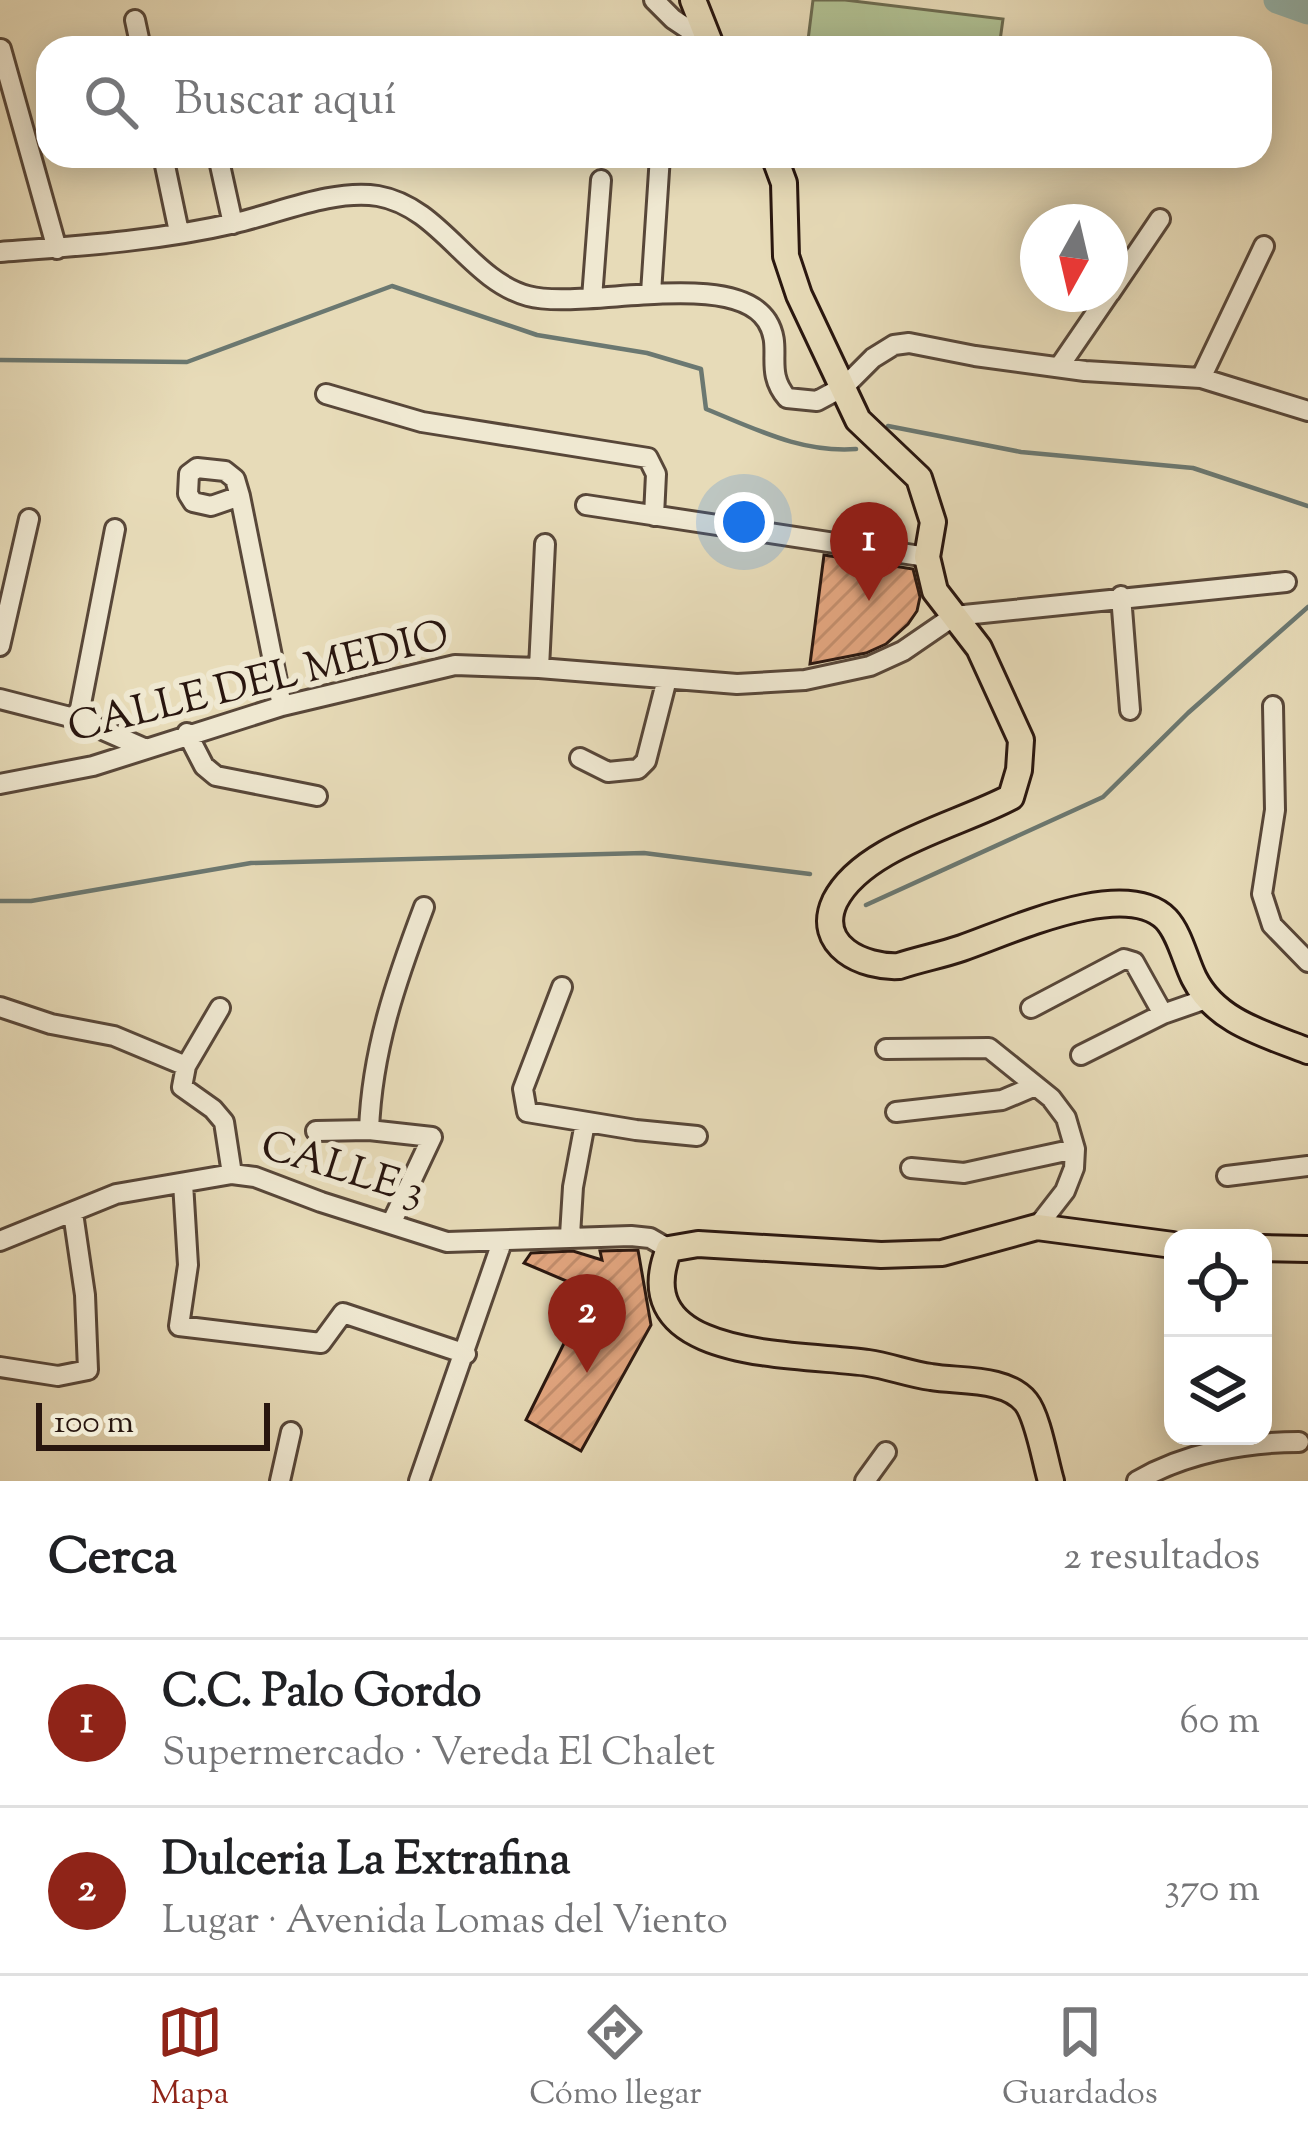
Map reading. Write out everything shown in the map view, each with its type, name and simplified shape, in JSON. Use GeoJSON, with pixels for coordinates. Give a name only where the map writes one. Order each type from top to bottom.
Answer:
{"type":"FeatureCollection","features":[{"type":"Feature","properties":{"kind":"main road"},"geometry":{"type":"LineString","coordinates":[[694,0],[708,36]]}},
{"type":"Feature","properties":{"kind":"main road"},"geometry":{"type":"LineString","coordinates":[[778,168],[784,183],[786,256],[799,296],[858,420],[919,478],[933,522],[927,557],[935,591],[985,658],[1021,740],[1011,797],[874,860],[852,877],[834,903],[835,937],[857,962],[878,968],[899,966],[1062,914],[1101,904],[1134,904],[1156,911],[1169,922],[1212,1007],[1308,1051]]}},
{"type":"Feature","properties":{"kind":"main road"},"geometry":{"type":"LineString","coordinates":[[1051,1481],[1032,1414],[1026,1402],[1013,1393],[869,1363],[738,1348],[698,1335],[670,1310],[662,1293],[669,1249],[698,1244],[881,1255],[942,1253],[1037,1227],[1164,1244]]}},
{"type":"Feature","properties":{"kind":"main road"},"geometry":{"type":"LineString","coordinates":[[1272,1248],[1308,1249]]}},
{"type":"Feature","properties":{"kind":"street"},"geometry":{"type":"LineString","coordinates":[[654,0],[698,36]]}},
{"type":"Feature","properties":{"kind":"street"},"geometry":{"type":"LineString","coordinates":[[135,20],[138,36]]}},
{"type":"Feature","properties":{"kind":"street"},"geometry":{"type":"LineString","coordinates":[[1,49],[57,249]]}},
{"type":"Feature","properties":{"kind":"street"},"geometry":{"type":"LineString","coordinates":[[165,168],[178,232]]}},
{"type":"Feature","properties":{"kind":"street"},"geometry":{"type":"LineString","coordinates":[[221,168],[233,224]]}},
{"type":"Feature","properties":{"kind":"street"},"geometry":{"type":"LineString","coordinates":[[651,293],[659,168]]}},
{"type":"Feature","properties":{"kind":"street"},"geometry":{"type":"LineString","coordinates":[[592,298],[601,180]]}},
{"type":"Feature","properties":{"kind":"street"},"geometry":{"type":"LineString","coordinates":[[0,252],[57,249],[233,224],[355,195],[381,196],[432,222],[483,269],[522,295],[550,301],[651,293],[708,295],[736,302],[766,319],[773,339],[775,384],[787,398],[817,401],[845,386],[873,358],[894,345],[909,343],[1059,368],[1201,378],[1308,411]]}},
{"type":"Feature","properties":{"kind":"street"},"geometry":{"type":"LineString","coordinates":[[1128,267],[1160,219]]}},
{"type":"Feature","properties":{"kind":"street"},"geometry":{"type":"LineString","coordinates":[[1201,378],[1264,246]]}},
{"type":"Feature","properties":{"kind":"street"},"geometry":{"type":"LineString","coordinates":[[1059,368],[1098,312]]}},
{"type":"Feature","properties":{"kind":"street"},"geometry":{"type":"LineString","coordinates":[[326,394],[422,422],[648,458],[656,474],[654,516]]}},
{"type":"Feature","properties":{"kind":"street"},"geometry":{"type":"LineString","coordinates":[[240,496],[282,706]]}},
{"type":"Feature","properties":{"kind":"street"},"geometry":{"type":"LineString","coordinates":[[586,506],[927,557]]}},
{"type":"Feature","properties":{"kind":"street"},"geometry":{"type":"LineString","coordinates":[[0,646],[29,519]]}},
{"type":"Feature","properties":{"kind":"street"},"geometry":{"type":"LineString","coordinates":[[78,719],[116,529]]}},
{"type":"Feature","properties":{"kind":"street"},"geometry":{"type":"LineString","coordinates":[[539,668],[545,544]]}},
{"type":"Feature","properties":{"kind":"street"},"geometry":{"type":"LineString","coordinates":[[953,616],[1286,582]]}},
{"type":"Feature","properties":{"kind":"street"},"geometry":{"type":"LineString","coordinates":[[1121,596],[1130,710]]}},
{"type":"Feature","properties":{"kind":"street","name":"CALLE DEL MEDIO"},"geometry":{"type":"LineString","coordinates":[[0,784],[93,766],[282,706],[455,665],[737,683],[806,680],[869,666],[903,650],[953,616]]}},
{"type":"Feature","properties":{"kind":"street"},"geometry":{"type":"LineString","coordinates":[[580,758],[608,772],[638,770],[646,761],[667,679]]}},
{"type":"Feature","properties":{"kind":"street"},"geometry":{"type":"LineString","coordinates":[[0,699],[78,719],[146,749]]}},
{"type":"Feature","properties":{"kind":"street"},"geometry":{"type":"LineString","coordinates":[[1273,706],[1275,810],[1262,894],[1272,925],[1308,962]]}},
{"type":"Feature","properties":{"kind":"street"},"geometry":{"type":"LineString","coordinates":[[188,733],[204,766],[216,776],[317,796]]}},
{"type":"Feature","properties":{"kind":"street"},"geometry":{"type":"LineString","coordinates":[[369,1130],[376,1051],[424,907]]}},
{"type":"Feature","properties":{"kind":"street"},"geometry":{"type":"LineString","coordinates":[[1031,1008],[1124,958],[1134,962],[1163,1014]]}},
{"type":"Feature","properties":{"kind":"street"},"geometry":{"type":"LineString","coordinates":[[562,987],[523,1089],[527,1112],[697,1136]]}},
{"type":"Feature","properties":{"kind":"street"},"geometry":{"type":"LineString","coordinates":[[1081,1055],[1163,1014],[1207,999]]}},
{"type":"Feature","properties":{"kind":"street"},"geometry":{"type":"LineString","coordinates":[[0,1007],[51,1024],[114,1036],[186,1066]]}},
{"type":"Feature","properties":{"kind":"street"},"geometry":{"type":"LineString","coordinates":[[220,1008],[186,1066],[182,1087],[224,1121],[232,1174]]}},
{"type":"Feature","properties":{"kind":"street"},"geometry":{"type":"LineString","coordinates":[[886,1048],[989,1048],[1051,1098],[1066,1118],[1075,1149],[1074,1168],[1065,1191],[1037,1227]]}},
{"type":"Feature","properties":{"kind":"street"},"geometry":{"type":"LineString","coordinates":[[896,1112],[1002,1100],[1033,1087]]}},
{"type":"Feature","properties":{"kind":"street"},"geometry":{"type":"LineString","coordinates":[[570,1235],[585,1123]]}},
{"type":"Feature","properties":{"kind":"street"},"geometry":{"type":"LineString","coordinates":[[316,1131],[369,1130],[432,1137],[391,1224]]}},
{"type":"Feature","properties":{"kind":"street"},"geometry":{"type":"LineString","coordinates":[[911,1168],[964,1173],[1075,1149]]}},
{"type":"Feature","properties":{"kind":"street"},"geometry":{"type":"LineString","coordinates":[[1227,1176],[1308,1166]]}},
{"type":"Feature","properties":{"kind":"street","name":"CALLE 3"},"geometry":{"type":"LineString","coordinates":[[0,1241],[116,1194],[232,1174],[255,1177],[448,1242],[570,1235],[650,1238],[669,1249]]}},
{"type":"Feature","properties":{"kind":"street"},"geometry":{"type":"LineString","coordinates":[[183,1183],[188,1265],[179,1326],[321,1343],[343,1313],[466,1354]]}},
{"type":"Feature","properties":{"kind":"street"},"geometry":{"type":"LineString","coordinates":[[0,1367],[58,1376],[88,1370],[85,1295],[73,1213]]}},
{"type":"Feature","properties":{"kind":"street"},"geometry":{"type":"LineString","coordinates":[[418,1481],[502,1242]]}},
{"type":"Feature","properties":{"kind":"street"},"geometry":{"type":"LineString","coordinates":[[280,1481],[291,1432]]}},
{"type":"Feature","properties":{"kind":"street"},"geometry":{"type":"LineString","coordinates":[[1137,1481],[1206,1454],[1270,1442],[1300,1442]]}},
{"type":"Feature","properties":{"kind":"street"},"geometry":{"type":"LineString","coordinates":[[865,1481],[886,1452]]}},
{"type":"Feature","properties":{"kind":"green space"},"geometry":{"type":"Polygon","coordinates":[[[813,0],[1003,19],[1001,36],[808,36],[813,0]]]}},
{"type":"Feature","properties":{"kind":"building"},"geometry":{"type":"Polygon","coordinates":[[[824,555],[913,569],[920,597],[908,624],[886,644],[866,653],[810,664],[824,555]]]}},
{"type":"Feature","properties":{"kind":"building"},"geometry":{"type":"Polygon","coordinates":[[[638,1250],[651,1325],[581,1451],[526,1420],[590,1291],[524,1263],[531,1253],[573,1251],[602,1260],[600,1251],[638,1250]]]}},
{"type":"Feature","properties":{"kind":"waterway"},"geometry":{"type":"LineString","coordinates":[[1277,0],[1308,11]]}},
{"type":"Feature","properties":{"kind":"waterway"},"geometry":{"type":"LineString","coordinates":[[0,360],[187,362],[392,286],[537,335],[647,353],[701,369],[706,409],[798,443],[856,449]]}},
{"type":"Feature","properties":{"kind":"waterway"},"geometry":{"type":"LineString","coordinates":[[888,426],[1021,452],[1193,468],[1308,506]]}},
{"type":"Feature","properties":{"kind":"waterway"},"geometry":{"type":"LineString","coordinates":[[866,905],[1103,797],[1188,713],[1308,607]]}},
{"type":"Feature","properties":{"kind":"waterway"},"geometry":{"type":"LineString","coordinates":[[0,901],[31,901],[251,863],[644,853],[810,874]]}},
{"type":"Feature","properties":{"kind":"place","name":"C.C. Palo Gordo"},"geometry":{"type":"Point","coordinates":[869,601]}},
{"type":"Feature","properties":{"kind":"place","name":"Dulceria La Extrafina"},"geometry":{"type":"Point","coordinates":[587,1373]}}]}
